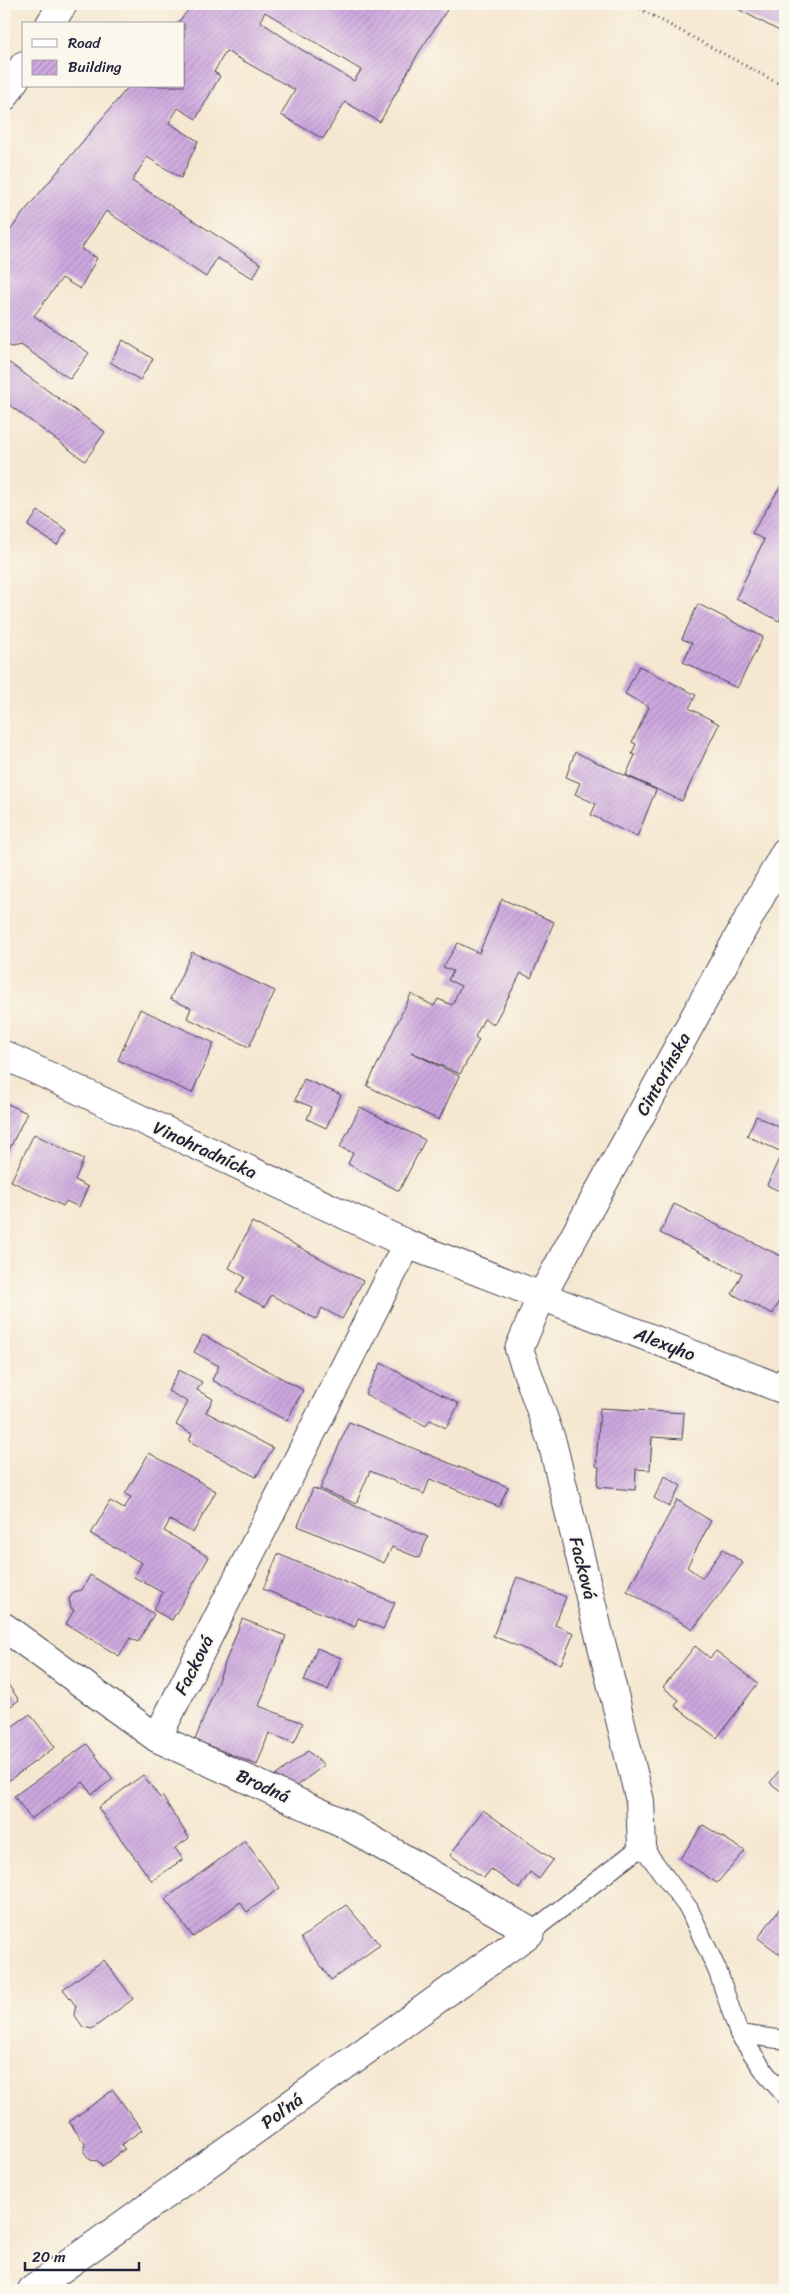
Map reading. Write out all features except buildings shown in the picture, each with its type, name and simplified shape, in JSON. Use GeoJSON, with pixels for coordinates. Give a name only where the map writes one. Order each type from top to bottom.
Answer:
{"type":"FeatureCollection","features":[{"type":"Feature","properties":{"kind":"street"},"geometry":{"type":"LineString","coordinates":[[51,22],[63,4]]}},
{"type":"Feature","properties":{"kind":"street"},"geometry":{"type":"LineString","coordinates":[[4,97],[22,68]]}},
{"type":"Feature","properties":{"kind":"street","name":"Cintorínska"},"geometry":{"type":"LineString","coordinates":[[541,1296],[785,852]]}},
{"type":"Feature","properties":{"kind":"street","name":"Vinohradnícka"},"geometry":{"type":"LineString","coordinates":[[4,1056],[407,1244],[541,1296]]}},
{"type":"Feature","properties":{"kind":"street","name":"Facková"},"geometry":{"type":"LineString","coordinates":[[157,1738],[407,1244]]}},
{"type":"Feature","properties":{"kind":"street","name":"Alexyho"},"geometry":{"type":"LineString","coordinates":[[541,1296],[782,1389],[785,1382]]}},
{"type":"Feature","properties":{"kind":"street","name":"Facková"},"geometry":{"type":"LineString","coordinates":[[541,1296],[518,1349],[552,1442],[640,1801],[642,1846]]}},
{"type":"Feature","properties":{"kind":"street","name":"Brodná"},"geometry":{"type":"LineString","coordinates":[[4,1628],[157,1738],[341,1822],[531,1932]]}},
{"type":"Feature","properties":{"kind":"street","name":"Poľná"},"geometry":{"type":"LineString","coordinates":[[32,2290],[531,1932]]}},
{"type":"Feature","properties":{"kind":"lane"},"geometry":{"type":"LineString","coordinates":[[531,1932],[642,1846],[689,1909],[718,1972],[739,2034],[767,2075],[785,2096]]}},
{"type":"Feature","properties":{"kind":"lane"},"geometry":{"type":"LineString","coordinates":[[739,2034],[785,2040]]}},
{"type":"Feature","properties":{"kind":"path"},"geometry":{"type":"LineString","coordinates":[[631,4],[785,87]]}}]}
